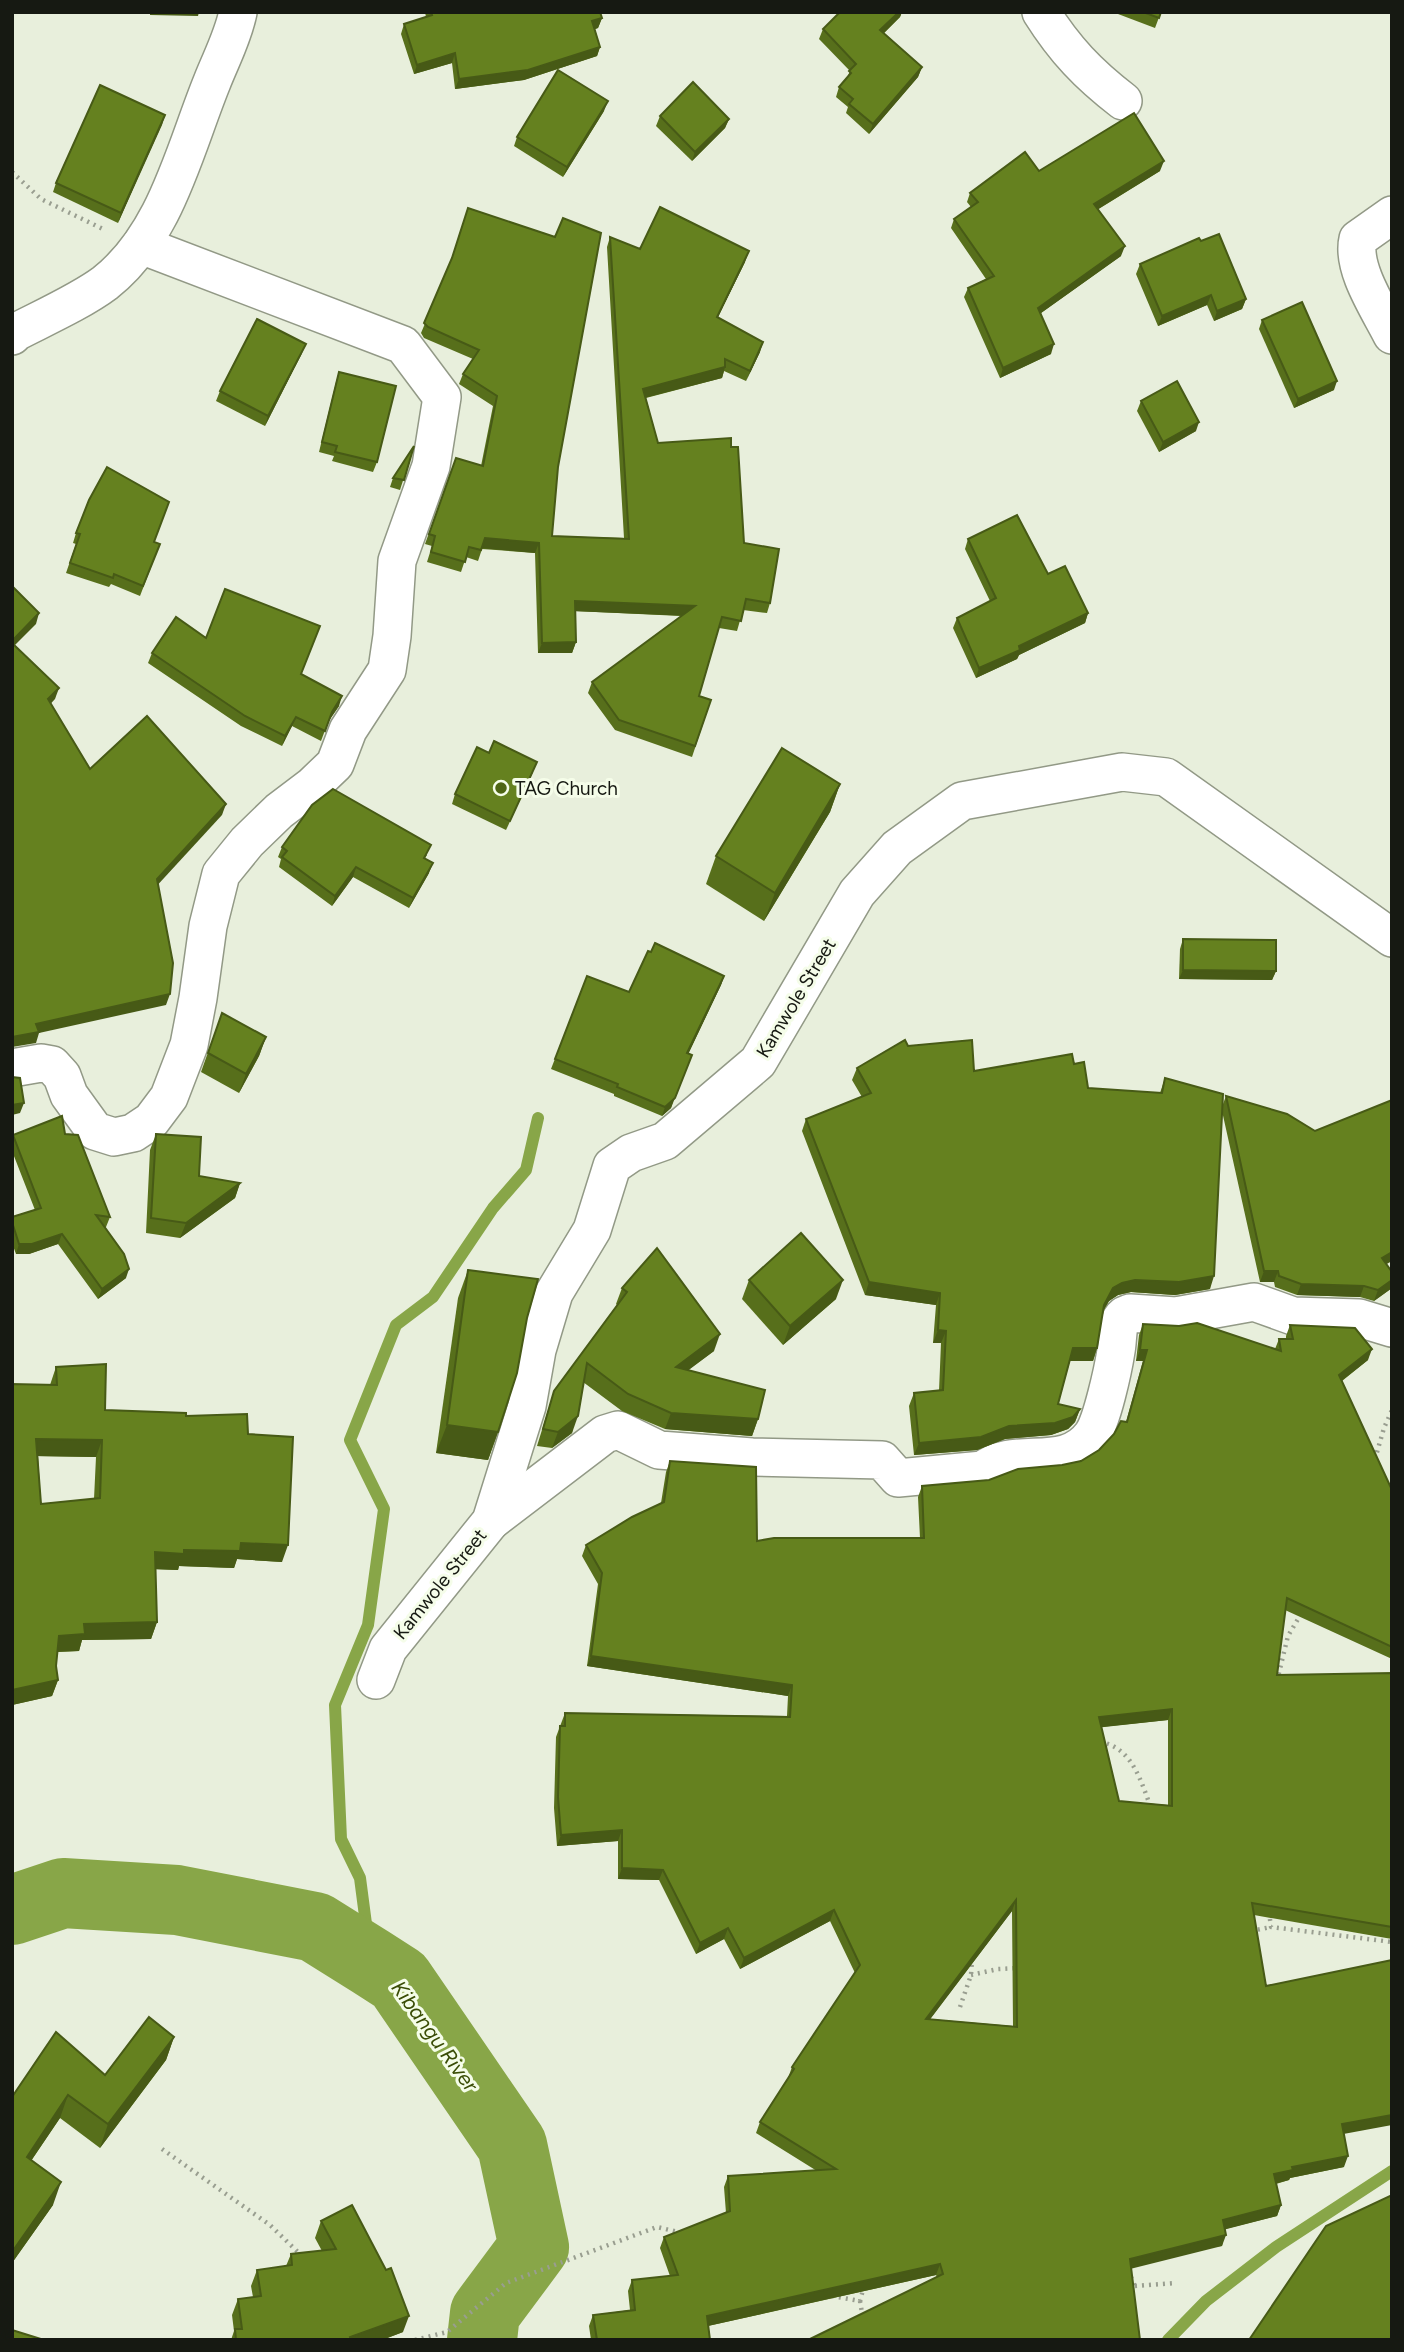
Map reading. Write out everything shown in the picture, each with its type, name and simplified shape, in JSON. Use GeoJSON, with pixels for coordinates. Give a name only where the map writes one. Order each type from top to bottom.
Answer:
{"type":"FeatureCollection","features":[{"type":"Feature","properties":{"kind":"street"},"geometry":{"type":"LineString","coordinates":[[12,336],[104,283],[141,245],[174,184],[212,81],[234,32],[238,12]]}},
{"type":"Feature","properties":{"kind":"street"},"geometry":{"type":"LineString","coordinates":[[1041,12],[1060,43],[1087,73],[1123,102]]}},
{"type":"Feature","properties":{"kind":"street"},"geometry":{"type":"LineString","coordinates":[[1392,215],[1358,239],[1355,252],[1358,265],[1392,335]]}},
{"type":"Feature","properties":{"kind":"street"},"geometry":{"type":"LineString","coordinates":[[12,1068],[41,1063],[52,1065],[62,1076],[69,1095],[95,1131],[114,1138],[133,1133],[152,1121],[169,1097],[189,1045],[208,926],[221,874],[255,834],[335,764],[348,730],[387,670],[397,561],[431,466],[442,397],[403,345],[141,245]]}},
{"type":"Feature","properties":{"kind":"street","name":"Kamwole Street"},"geometry":{"type":"LineString","coordinates":[[376,1680],[388,1649],[491,1521],[527,1406],[537,1350],[554,1293],[592,1230],[612,1166],[631,1153],[665,1141],[758,1062],[858,893],[897,848],[962,801],[1122,772],[1166,777],[1392,938]]}},
{"type":"Feature","properties":{"kind":"street"},"geometry":{"type":"LineString","coordinates":[[491,1521],[605,1434],[618,1430],[659,1450],[752,1457],[882,1460],[898,1478],[983,1470],[993,1462],[1066,1455],[1082,1447],[1094,1433],[1101,1416],[1116,1354],[1120,1321],[1123,1315],[1130,1313],[1176,1316],[1254,1302],[1293,1316],[1359,1318],[1392,1328]]}},
{"type":"Feature","properties":{"kind":"path"},"geometry":{"type":"LineString","coordinates":[[12,172],[41,198],[141,245]]}},
{"type":"Feature","properties":{"kind":"path"},"geometry":{"type":"LineString","coordinates":[[1373,1467],[1392,1410]]}},
{"type":"Feature","properties":{"kind":"path"},"geometry":{"type":"LineString","coordinates":[[1274,1690],[1288,1636],[1302,1613]]}},
{"type":"Feature","properties":{"kind":"path"},"geometry":{"type":"LineString","coordinates":[[1099,1742],[1121,1748],[1140,1775],[1151,1808],[1164,1811]]}},
{"type":"Feature","properties":{"kind":"path"},"geometry":{"type":"LineString","coordinates":[[1268,1902],[1271,1927]]}},
{"type":"Feature","properties":{"kind":"path"},"geometry":{"type":"LineString","coordinates":[[1247,1932],[1271,1927],[1392,1942]]}},
{"type":"Feature","properties":{"kind":"path"},"geometry":{"type":"LineString","coordinates":[[960,2007],[971,1975],[974,1949]]}},
{"type":"Feature","properties":{"kind":"path"},"geometry":{"type":"LineString","coordinates":[[971,1975],[998,1969],[1026,1968]]}},
{"type":"Feature","properties":{"kind":"path"},"geometry":{"type":"LineString","coordinates":[[162,2148],[270,2225],[308,2261]]}},
{"type":"Feature","properties":{"kind":"path"},"geometry":{"type":"LineString","coordinates":[[415,2340],[447,2332],[506,2283],[657,2227],[683,2233]]}},
{"type":"Feature","properties":{"kind":"path"},"geometry":{"type":"LineString","coordinates":[[865,2275],[860,2301],[862,2313],[869,2319]]}},
{"type":"Feature","properties":{"kind":"path"},"geometry":{"type":"LineString","coordinates":[[1130,2275],[1135,2287]]}},
{"type":"Feature","properties":{"kind":"path"},"geometry":{"type":"LineString","coordinates":[[1124,2288],[1176,2283]]}},
{"type":"Feature","properties":{"kind":"path"},"geometry":{"type":"LineString","coordinates":[[828,2296],[860,2301]]}},
{"type":"Feature","properties":{"kind":"building"},"geometry":{"type":"Polygon","coordinates":[[[431,12],[600,12],[602,18],[592,21],[600,47],[528,70],[459,79],[455,53],[417,65],[404,24],[432,15],[431,12]]]}},
{"type":"Feature","properties":{"kind":"building"},"geometry":{"type":"Polygon","coordinates":[[[840,12],[899,12],[880,30],[922,67],[873,124],[849,104],[853,99],[839,87],[856,64],[823,29],[840,12]]]}},
{"type":"Feature","properties":{"kind":"building"},"geometry":{"type":"Polygon","coordinates":[[[1143,12],[1161,12],[1159,18],[1143,12]]]}},
{"type":"Feature","properties":{"kind":"building"},"geometry":{"type":"Polygon","coordinates":[[[558,70],[608,101],[567,167],[517,137],[558,70]]]}},
{"type":"Feature","properties":{"kind":"building"},"geometry":{"type":"Polygon","coordinates":[[[693,82],[729,119],[695,152],[660,116],[693,82]]]}},
{"type":"Feature","properties":{"kind":"building"},"geometry":{"type":"Polygon","coordinates":[[[100,85],[165,115],[121,213],[56,183],[100,85]]]}},
{"type":"Feature","properties":{"kind":"building"},"geometry":{"type":"Polygon","coordinates":[[[1134,113],[1164,161],[1094,204],[1125,246],[1038,308],[1054,344],[1003,368],[968,288],[994,276],[954,219],[978,202],[970,193],[1025,152],[1039,171],[1134,113]]]}},
{"type":"Feature","properties":{"kind":"building"},"geometry":{"type":"Polygon","coordinates":[[[660,207],[749,251],[717,317],[763,342],[750,371],[725,359],[725,367],[643,389],[658,443],[731,438],[731,447],[738,447],[744,543],[779,549],[770,603],[746,599],[741,621],[722,617],[699,696],[711,700],[695,746],[619,720],[592,682],[695,606],[575,601],[576,642],[542,643],[539,543],[485,538],[481,550],[469,547],[465,562],[431,552],[435,536],[429,534],[456,458],[483,466],[497,396],[463,374],[479,350],[424,323],[452,258],[468,208],[555,237],[563,218],[601,233],[558,467],[552,536],[629,539],[610,237],[640,249],[660,207]]]}},
{"type":"Feature","properties":{"kind":"building"},"geometry":{"type":"Polygon","coordinates":[[[1219,234],[1246,299],[1217,311],[1211,295],[1162,316],[1140,264],[1199,238],[1201,241],[1219,234]]]}},
{"type":"Feature","properties":{"kind":"building"},"geometry":{"type":"Polygon","coordinates":[[[1302,302],[1337,381],[1298,399],[1262,320],[1302,302]]]}},
{"type":"Feature","properties":{"kind":"building"},"geometry":{"type":"Polygon","coordinates":[[[257,319],[306,344],[268,416],[220,391],[257,319]]]}},
{"type":"Feature","properties":{"kind":"building"},"geometry":{"type":"Polygon","coordinates":[[[339,372],[396,386],[377,462],[335,452],[337,446],[322,442],[339,372]]]}},
{"type":"Feature","properties":{"kind":"building"},"geometry":{"type":"Polygon","coordinates":[[[1177,381],[1199,422],[1163,442],[1141,401],[1177,381]]]}},
{"type":"Feature","properties":{"kind":"building"},"geometry":{"type":"Polygon","coordinates":[[[414,446],[404,480],[393,478],[414,446]]]}},
{"type":"Feature","properties":{"kind":"building"},"geometry":{"type":"Polygon","coordinates":[[[107,467],[169,502],[154,542],[160,544],[143,586],[114,574],[113,578],[70,563],[80,534],[76,533],[89,500],[107,467]]]}},
{"type":"Feature","properties":{"kind":"building"},"geometry":{"type":"Polygon","coordinates":[[[1017,515],[1048,574],[1065,566],[1088,613],[1019,646],[1020,650],[979,668],[957,618],[996,598],[968,539],[1017,515]]]}},
{"type":"Feature","properties":{"kind":"building"},"geometry":{"type":"Polygon","coordinates":[[[12,586],[39,613],[12,641],[12,586]]]}},
{"type":"Feature","properties":{"kind":"building"},"geometry":{"type":"Polygon","coordinates":[[[225,589],[320,626],[301,674],[342,696],[325,731],[296,717],[285,736],[245,716],[152,653],[176,617],[206,638],[225,589]]]}},
{"type":"Feature","properties":{"kind":"building"},"geometry":{"type":"Polygon","coordinates":[[[12,643],[59,688],[48,699],[90,769],[147,716],[226,804],[157,879],[173,963],[170,994],[36,1024],[39,1032],[12,1037],[12,643]]]}},
{"type":"Feature","properties":{"kind":"building"},"geometry":{"type":"Polygon","coordinates":[[[494,741],[537,762],[510,821],[455,794],[477,747],[489,753],[494,741]]]}},
{"type":"Feature","properties":{"kind":"building"},"geometry":{"type":"Polygon","coordinates":[[[782,748],[840,784],[775,893],[716,856],[782,748]]]}},
{"type":"Feature","properties":{"kind":"building"},"geometry":{"type":"Polygon","coordinates":[[[333,789],[431,845],[424,858],[433,863],[413,898],[356,867],[335,896],[282,857],[287,851],[282,847],[312,805],[333,789]]]}},
{"type":"Feature","properties":{"kind":"building"},"geometry":{"type":"Polygon","coordinates":[[[1183,939],[1276,940],[1276,971],[1183,970],[1183,939]]]}},
{"type":"Feature","properties":{"kind":"building"},"geometry":{"type":"Polygon","coordinates":[[[655,943],[724,976],[687,1053],[692,1055],[675,1098],[665,1107],[617,1087],[618,1084],[555,1059],[587,976],[629,992],[648,951],[651,952],[655,943]]]}},
{"type":"Feature","properties":{"kind":"building"},"geometry":{"type":"Polygon","coordinates":[[[222,1013],[266,1037],[246,1074],[208,1053],[222,1013]]]}},
{"type":"Feature","properties":{"kind":"building"},"geometry":{"type":"Polygon","coordinates":[[[905,1040],[908,1046],[972,1040],[974,1071],[1072,1054],[1074,1064],[1084,1062],[1088,1088],[1162,1093],[1165,1078],[1223,1094],[1214,1276],[1179,1282],[1135,1280],[1113,1288],[1104,1305],[1097,1348],[1073,1348],[1058,1404],[1080,1409],[1073,1417],[1055,1423],[1009,1426],[981,1437],[919,1443],[914,1393],[943,1390],[946,1331],[938,1330],[940,1293],[869,1282],[806,1119],[871,1093],[857,1068],[905,1040]]]}},
{"type":"Feature","properties":{"kind":"building"},"geometry":{"type":"Polygon","coordinates":[[[12,1077],[20,1078],[24,1103],[12,1105],[12,1077]]]}},
{"type":"Feature","properties":{"kind":"building"},"geometry":{"type":"Polygon","coordinates":[[[1226,1096],[1287,1114],[1315,1131],[1392,1100],[1392,1252],[1382,1258],[1392,1272],[1392,1280],[1378,1290],[1364,1286],[1301,1284],[1279,1276],[1278,1271],[1264,1271],[1226,1096]]]}},
{"type":"Feature","properties":{"kind":"building"},"geometry":{"type":"Polygon","coordinates":[[[62,1116],[65,1134],[78,1135],[110,1217],[96,1215],[124,1254],[129,1269],[102,1289],[62,1234],[32,1244],[19,1244],[12,1222],[12,1217],[41,1208],[13,1135],[62,1116]]]}},
{"type":"Feature","properties":{"kind":"building"},"geometry":{"type":"Polygon","coordinates":[[[156,1134],[201,1137],[199,1176],[240,1183],[186,1223],[151,1218],[156,1134]]]}},
{"type":"Feature","properties":{"kind":"building"},"geometry":{"type":"Polygon","coordinates":[[[801,1233],[843,1280],[790,1326],[749,1280],[801,1233]]]}},
{"type":"Feature","properties":{"kind":"building"},"geometry":{"type":"Polygon","coordinates":[[[657,1248],[720,1334],[676,1367],[765,1390],[758,1419],[671,1413],[628,1394],[587,1363],[578,1416],[558,1432],[543,1429],[554,1391],[627,1292],[622,1288],[657,1248]]]}},
{"type":"Feature","properties":{"kind":"building"},"geometry":{"type":"Polygon","coordinates":[[[468,1270],[538,1279],[527,1318],[517,1373],[498,1432],[447,1425],[468,1270]]]}},
{"type":"Feature","properties":{"kind":"building"},"geometry":{"type":"Polygon","coordinates":[[[1197,1323],[1281,1351],[1279,1339],[1293,1339],[1290,1325],[1355,1328],[1372,1349],[1339,1375],[1392,1490],[1392,1647],[1287,1598],[1277,1675],[1392,1673],[1392,1927],[1252,1903],[1266,1986],[1392,1960],[1392,2115],[1342,2124],[1348,2156],[1292,2167],[1293,2170],[1274,2174],[1281,2205],[1223,2220],[1226,2235],[1130,2259],[1140,2340],[808,2340],[943,2274],[940,2264],[707,2316],[710,2340],[597,2340],[593,2315],[635,2310],[632,2280],[678,2275],[664,2237],[730,2211],[728,2176],[836,2169],[760,2122],[794,2069],[792,2067],[860,1965],[834,1910],[744,1958],[728,1928],[700,1943],[663,1870],[622,1868],[622,1830],[561,1835],[558,1797],[560,1726],[565,1726],[565,1713],[790,1717],[792,1685],[591,1656],[602,1573],[586,1545],[632,1517],[664,1502],[670,1461],[756,1467],[757,1541],[774,1538],[924,1538],[922,1486],[989,1480],[1018,1469],[1081,1461],[1099,1450],[1114,1434],[1121,1421],[1127,1422],[1147,1350],[1140,1350],[1143,1324],[1179,1326],[1197,1323]],[[1172,1709],[1099,1717],[1119,1801],[1172,1806],[1172,1709]],[[1016,1900],[926,2019],[1017,2027],[1016,1900]]]}},
{"type":"Feature","properties":{"kind":"building"},"geometry":{"type":"Polygon","coordinates":[[[106,1364],[105,1410],[186,1413],[186,1416],[247,1414],[248,1434],[293,1437],[288,1545],[241,1543],[240,1551],[184,1550],[184,1554],[155,1552],[157,1622],[84,1624],[85,1634],[59,1636],[56,1666],[58,1680],[12,1690],[12,1384],[57,1385],[56,1367],[106,1364]],[[36,1439],[41,1504],[100,1498],[102,1440],[36,1439]]]}},
{"type":"Feature","properties":{"kind":"building"},"geometry":{"type":"Polygon","coordinates":[[[149,2017],[174,2037],[108,2124],[68,2095],[27,2157],[61,2182],[12,2252],[12,2097],[56,2032],[105,2075],[149,2017]]]}},
{"type":"Feature","properties":{"kind":"building"},"geometry":{"type":"Polygon","coordinates":[[[1392,2195],[1392,2340],[1249,2340],[1326,2226],[1392,2195]]]}},
{"type":"Feature","properties":{"kind":"building"},"geometry":{"type":"Polygon","coordinates":[[[352,2205],[386,2270],[391,2268],[409,2316],[350,2337],[351,2340],[236,2340],[235,2329],[242,2329],[238,2299],[261,2296],[257,2270],[292,2265],[291,2254],[336,2249],[321,2221],[352,2205]]]}},
{"type":"Feature","properties":{"kind":"building"},"geometry":{"type":"Polygon","coordinates":[[[12,2330],[44,2340],[12,2340],[12,2330]]]}},
{"type":"Feature","properties":{"kind":"waterway"},"geometry":{"type":"LineString","coordinates":[[371,1962],[360,1878],[341,1839],[335,1705],[368,1625],[384,1509],[350,1440],[396,1325],[433,1297],[493,1208],[526,1170],[538,1118]]}},
{"type":"Feature","properties":{"kind":"waterway","name":"Kibangu River"},"geometry":{"type":"LineString","coordinates":[[12,1910],[63,1893],[177,1900],[315,1927],[399,1980],[512,2145],[534,2247],[485,2313],[482,2340]]}},
{"type":"Feature","properties":{"kind":"waterway"},"geometry":{"type":"LineString","coordinates":[[1168,2340],[1206,2301],[1276,2247],[1392,2171]]}},
{"type":"Feature","properties":{"kind":"place","name":"TAG Church"},"geometry":{"type":"Point","coordinates":[501,788]}}]}
